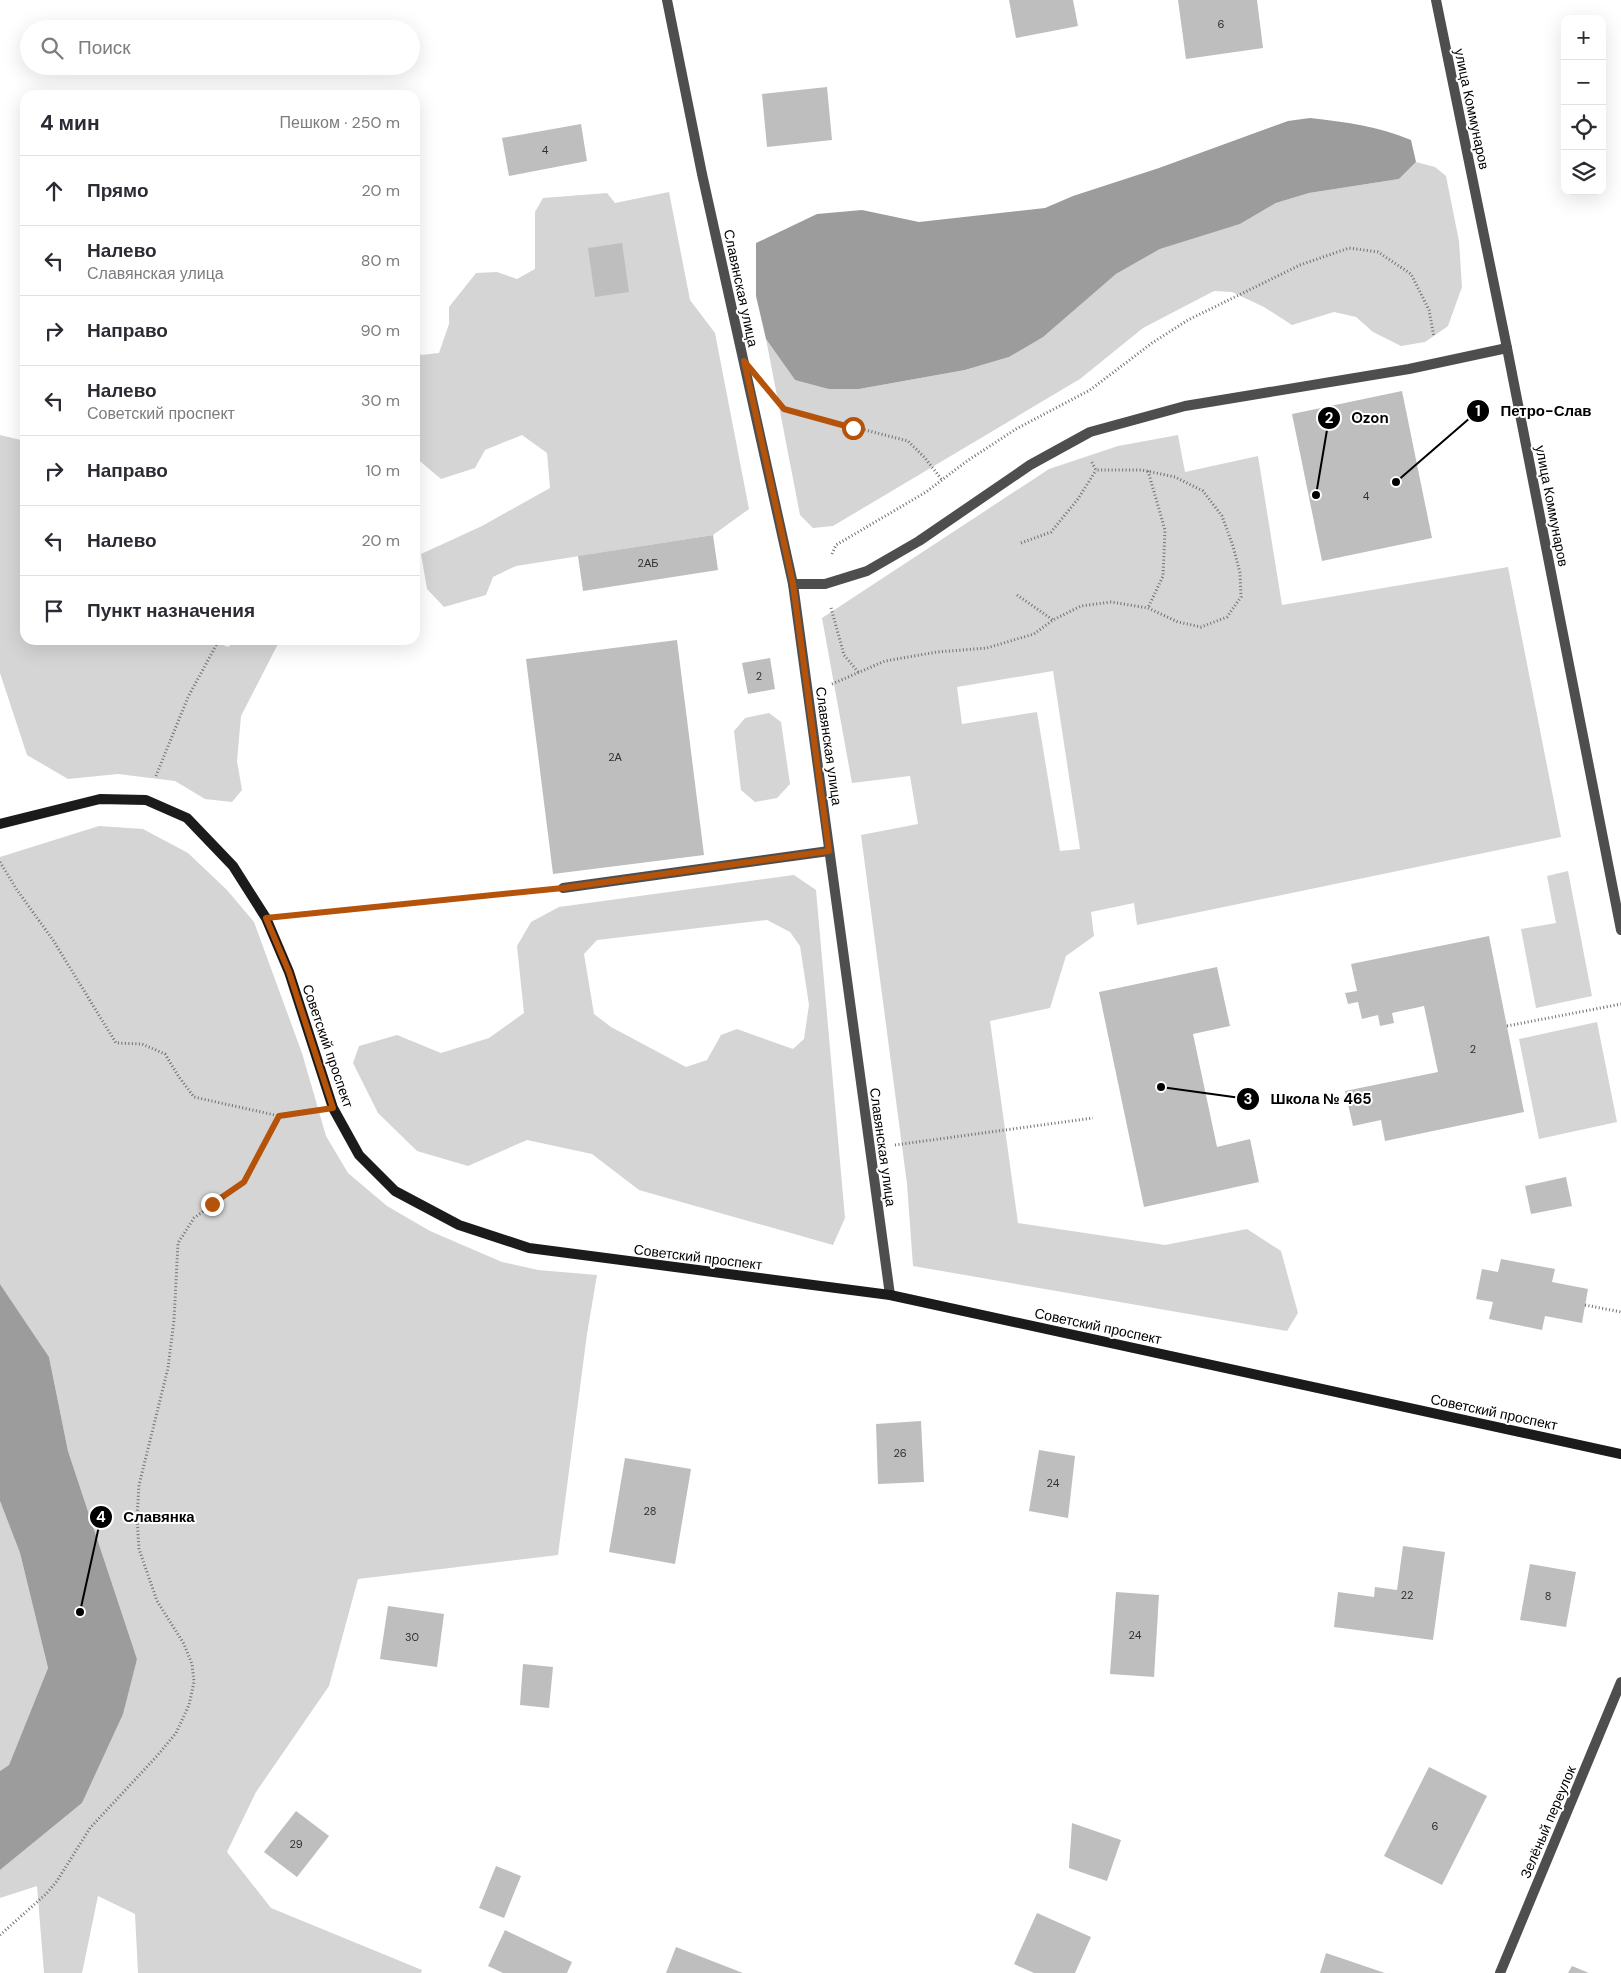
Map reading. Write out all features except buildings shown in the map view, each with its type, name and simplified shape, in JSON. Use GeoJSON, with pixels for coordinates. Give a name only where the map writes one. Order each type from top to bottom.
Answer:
{"type":"FeatureCollection","features":[{"type":"Feature","properties":{"kind":"street","name":"Славянская улица"},"geometry":{"type":"LineString","coordinates":[[666,0],[702,174],[793,584],[890,1296]]}},
{"type":"Feature","properties":{"kind":"street","name":"улица Коммунаров"},"geometry":{"type":"LineString","coordinates":[[1436,0],[1507,348],[1621,930]]}},
{"type":"Feature","properties":{"kind":"street"},"geometry":{"type":"LineString","coordinates":[[793,584],[826,584],[867,571],[919,541],[1030,466],[1090,432],[1186,406],[1409,369],[1507,348]]}},
{"type":"Feature","properties":{"kind":"street","name":"Советский проспект"},"geometry":{"type":"LineString","coordinates":[[0,824],[100,799],[146,800],[187,818],[233,866],[266,918],[289,972],[333,1108],[358,1155],[395,1191],[459,1225],[529,1248],[890,1296],[1621,1454]]}},
{"type":"Feature","properties":{"kind":"street"},"geometry":{"type":"LineString","coordinates":[[563,888],[829,851]]}},
{"type":"Feature","properties":{"kind":"street","name":"Зелёный переулок"},"geometry":{"type":"LineString","coordinates":[[1500,1973],[1621,1682]]}},
{"type":"Feature","properties":{"kind":"path"},"geometry":{"type":"LineString","coordinates":[[778,402],[784,409],[908,441],[925,458],[942,480]]}},
{"type":"Feature","properties":{"kind":"path"},"geometry":{"type":"LineString","coordinates":[[1076,440],[1096,470]]}},
{"type":"Feature","properties":{"kind":"path"},"geometry":{"type":"LineString","coordinates":[[808,694],[885,662],[937,652],[987,648],[1034,634],[1053,620],[1081,606],[1111,602],[1148,608],[1178,622],[1201,627],[1227,617],[1241,597],[1240,573],[1222,516],[1203,491],[1176,477],[1148,471],[1096,470]]}},
{"type":"Feature","properties":{"kind":"path"},"geometry":{"type":"LineString","coordinates":[[1021,543],[1051,532],[1078,500],[1096,470]]}},
{"type":"Feature","properties":{"kind":"path"},"geometry":{"type":"LineString","coordinates":[[1148,471],[1165,530],[1163,576],[1148,608]]}},
{"type":"Feature","properties":{"kind":"path"},"geometry":{"type":"LineString","coordinates":[[1017,595],[1053,620]]}},
{"type":"Feature","properties":{"kind":"path"},"geometry":{"type":"LineString","coordinates":[[146,800],[188,697],[216,645]]}},
{"type":"Feature","properties":{"kind":"path"},"geometry":{"type":"LineString","coordinates":[[0,862],[17,890],[53,940],[116,1043],[142,1044],[165,1054],[194,1097],[279,1116],[333,1108]]}},
{"type":"Feature","properties":{"kind":"path"},"geometry":{"type":"LineString","coordinates":[[266,918],[563,888]]}},
{"type":"Feature","properties":{"kind":"path"},"geometry":{"type":"LineString","coordinates":[[1507,1026],[1621,1004]]}},
{"type":"Feature","properties":{"kind":"path"},"geometry":{"type":"LineString","coordinates":[[0,1935],[46,1894],[57,1881],[90,1828],[176,1733],[190,1704],[194,1682],[192,1664],[184,1644],[157,1601],[139,1549],[136,1518],[139,1485],[168,1368],[174,1320],[178,1243],[194,1218],[244,1182],[279,1116]]}},
{"type":"Feature","properties":{"kind":"path"},"geometry":{"type":"LineString","coordinates":[[870,1148],[1093,1118]]}},
{"type":"Feature","properties":{"kind":"path"},"geometry":{"type":"LineString","coordinates":[[1585,1305],[1621,1312]]}},
{"type":"Feature","properties":{"kind":"shaded area"},"geometry":{"type":"Polygon","coordinates":[[[1310,118],[1349,123],[1399,135],[1411,140],[1416,162],[1399,179],[1309,193],[1276,203],[1240,224],[1160,249],[1116,274],[1043,337],[1009,357],[965,370],[859,389],[829,389],[795,380],[766,339],[756,296],[756,243],[817,214],[862,210],[919,222],[1045,208],[1073,196],[1159,168],[1288,121],[1310,118]]]}},
{"type":"Feature","properties":{"kind":"shaded area"},"geometry":{"type":"Polygon","coordinates":[[[1416,162],[1435,167],[1446,176],[1459,241],[1462,287],[1448,326],[1425,342],[1401,346],[1373,332],[1356,317],[1334,312],[1292,325],[1264,307],[1232,292],[1214,291],[1143,328],[1080,379],[833,526],[813,528],[800,515],[766,339],[795,380],[859,389],[965,370],[1009,357],[1042,337],[1116,274],[1160,249],[1240,224],[1276,203],[1309,193],[1399,179],[1416,162]]]}},
{"type":"Feature","properties":{"kind":"shaded area"},"geometry":{"type":"Polygon","coordinates":[[[669,192],[690,300],[715,333],[749,509],[713,535],[516,566],[493,577],[486,595],[444,607],[427,589],[421,554],[482,526],[550,488],[547,453],[522,435],[485,450],[475,468],[441,479],[420,461],[420,353],[421,355],[439,353],[449,324],[449,307],[476,273],[497,272],[517,279],[535,269],[535,212],[543,198],[607,193],[615,203],[669,192]]]}},
{"type":"Feature","properties":{"kind":"shaded area"},"geometry":{"type":"Polygon","coordinates":[[[0,435],[20,440],[20,645],[223,645],[228,647],[230,645],[277,645],[241,716],[237,761],[242,790],[232,802],[205,799],[175,781],[118,774],[68,779],[27,755],[0,673],[0,435]]]}},
{"type":"Feature","properties":{"kind":"shaded area"},"geometry":{"type":"Polygon","coordinates":[[[1178,435],[1185,472],[1258,456],[1282,605],[1508,567],[1561,837],[1137,925],[1134,903],[1091,912],[1094,936],[1066,956],[1050,1008],[990,1021],[1018,1223],[1165,1245],[1247,1229],[1281,1251],[1298,1313],[1287,1331],[913,1266],[907,1184],[861,835],[918,824],[910,776],[852,783],[822,618],[1049,469],[1118,446],[1178,435]],[[1053,671],[957,687],[962,724],[1037,712],[1060,851],[1080,849],[1053,671]]]}},
{"type":"Feature","properties":{"kind":"shaded area"},"geometry":{"type":"Polygon","coordinates":[[[769,713],[781,722],[790,784],[777,798],[755,802],[741,790],[734,731],[745,718],[769,713]]]}},
{"type":"Feature","properties":{"kind":"shaded area"},"geometry":{"type":"Polygon","coordinates":[[[99,826],[143,829],[188,853],[227,890],[254,922],[302,1053],[326,1136],[348,1173],[387,1206],[430,1231],[502,1262],[538,1270],[597,1275],[587,1334],[558,1555],[358,1579],[329,1686],[256,1792],[227,1852],[271,1908],[422,1970],[421,1973],[138,1973],[135,1914],[98,1896],[82,1973],[44,1973],[37,1886],[0,1898],[0,1870],[82,1803],[137,1659],[68,1451],[49,1357],[0,1284],[0,857],[99,826]]]}},
{"type":"Feature","properties":{"kind":"shaded area"},"geometry":{"type":"Polygon","coordinates":[[[1568,871],[1592,996],[1536,1008],[1521,929],[1556,923],[1547,876],[1568,871]]]}},
{"type":"Feature","properties":{"kind":"shaded area"},"geometry":{"type":"Polygon","coordinates":[[[794,875],[816,890],[845,1218],[833,1245],[639,1190],[592,1154],[527,1140],[468,1166],[417,1151],[378,1113],[353,1063],[359,1046],[397,1035],[441,1053],[489,1038],[524,1013],[517,946],[531,922],[559,907],[794,875]],[[767,920],[597,940],[584,954],[594,1014],[611,1027],[686,1067],[707,1060],[721,1035],[737,1029],[793,1049],[804,1039],[809,1005],[800,946],[790,932],[767,920]]]}},
{"type":"Feature","properties":{"kind":"shaded area"},"geometry":{"type":"Polygon","coordinates":[[[1597,1022],[1617,1122],[1539,1139],[1519,1039],[1597,1022]]]}},
{"type":"Feature","properties":{"kind":"shaded area"},"geometry":{"type":"Polygon","coordinates":[[[0,1284],[49,1357],[68,1451],[137,1659],[123,1714],[82,1803],[0,1870],[0,1771],[9,1765],[48,1668],[20,1553],[0,1501],[0,1284]]]}},
{"type":"Feature","properties":{"kind":"shaded area"},"geometry":{"type":"Polygon","coordinates":[[[0,1501],[20,1553],[48,1668],[9,1765],[0,1771],[0,1501]]]}},
{"type":"Feature","properties":{"kind":"place","name":"Петро-Слав"},"geometry":{"type":"Point","coordinates":[1396,482]}},
{"type":"Feature","properties":{"kind":"place","name":"Ozon"},"geometry":{"type":"Point","coordinates":[1316,495]}},
{"type":"Feature","properties":{"kind":"place","name":"Школа № 465"},"geometry":{"type":"Point","coordinates":[1161,1087]}},
{"type":"Feature","properties":{"kind":"place","name":"Славянка"},"geometry":{"type":"Point","coordinates":[80,1612]}},
{"type":"Feature","properties":{"kind":"route"},"geometry":{"type":"LineString","coordinates":[[212,1204],[244,1182],[279,1116],[333,1108],[289,972],[266,918],[563,888],[829,851],[793,584],[744,361],[784,409],[853,428]]}}]}
